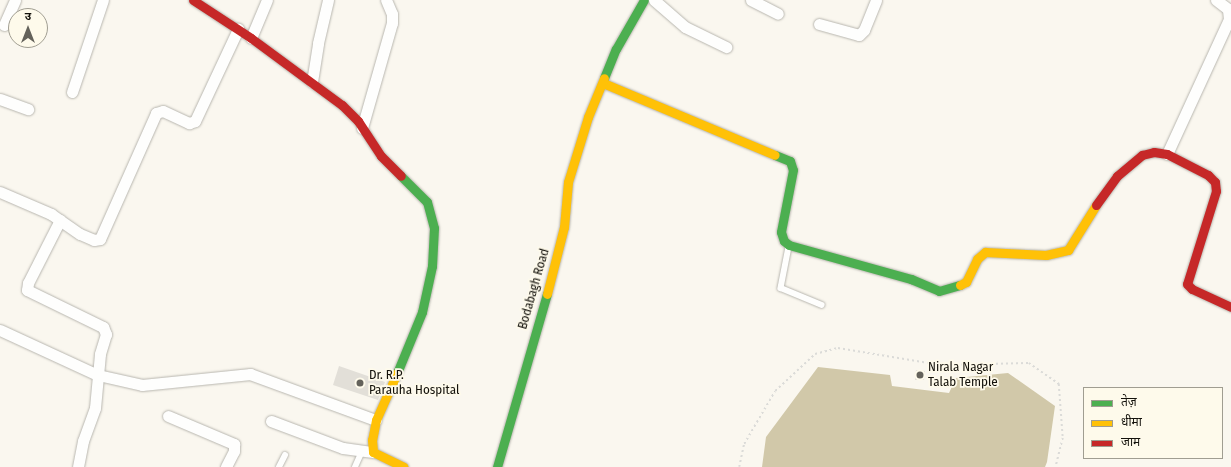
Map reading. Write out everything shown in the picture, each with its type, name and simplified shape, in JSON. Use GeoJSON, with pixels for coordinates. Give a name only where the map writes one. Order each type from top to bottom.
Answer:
{"type":"FeatureCollection","features":[{"type":"Feature","properties":{"kind":"street"},"geometry":{"type":"LineString","coordinates":[[4,25],[15,0]]}},
{"type":"Feature","properties":{"kind":"street"},"geometry":{"type":"LineString","coordinates":[[72,92],[103,0]]}},
{"type":"Feature","properties":{"kind":"street"},"geometry":{"type":"LineString","coordinates":[[192,0],[251,38],[342,105],[362,128],[381,156],[427,202],[434,228],[432,266],[422,312],[409,347],[376,420],[368,452]]}},
{"type":"Feature","properties":{"kind":"street"},"geometry":{"type":"LineString","coordinates":[[251,38],[268,0]]}},
{"type":"Feature","properties":{"kind":"street"},"geometry":{"type":"LineString","coordinates":[[312,82],[318,43],[328,0]]}},
{"type":"Feature","properties":{"kind":"street"},"geometry":{"type":"LineString","coordinates":[[362,128],[392,23],[392,14],[386,0]]}},
{"type":"Feature","properties":{"kind":"street","name":"Bodabagh Road"},"geometry":{"type":"LineString","coordinates":[[497,467],[555,266],[564,227],[568,182],[588,117],[616,49],[644,0]]}},
{"type":"Feature","properties":{"kind":"street"},"geometry":{"type":"LineString","coordinates":[[654,0],[685,27],[726,47]]}},
{"type":"Feature","properties":{"kind":"street"},"geometry":{"type":"LineString","coordinates":[[751,0],[778,14]]}},
{"type":"Feature","properties":{"kind":"street"},"geometry":{"type":"LineString","coordinates":[[819,24],[859,35],[864,30],[876,0]]}},
{"type":"Feature","properties":{"kind":"street"},"geometry":{"type":"LineString","coordinates":[[1167,154],[1230,19],[1228,8],[1216,0]]}},
{"type":"Feature","properties":{"kind":"street"},"geometry":{"type":"LineString","coordinates":[[0,192],[60,220],[80,234],[94,240],[100,239],[156,113],[163,111],[189,123],[195,121],[238,29]]}},
{"type":"Feature","properties":{"kind":"street"},"geometry":{"type":"LineString","coordinates":[[602,86],[790,161],[793,170],[781,232],[784,241],[789,245],[910,279],[934,290],[947,290],[966,282],[977,260],[985,252],[1046,255],[1068,250],[1074,244],[1104,192],[1116,176],[1142,154],[1154,152],[1167,154],[1208,175],[1215,182],[1216,190],[1187,284],[1192,289],[1231,307]]}},
{"type":"Feature","properties":{"kind":"street"},"geometry":{"type":"LineString","coordinates":[[0,99],[28,109]]}},
{"type":"Feature","properties":{"kind":"street"},"geometry":{"type":"LineString","coordinates":[[60,220],[27,288],[32,294],[105,328],[106,334],[98,375],[95,408],[83,441],[78,467]]}},
{"type":"Feature","properties":{"kind":"street"},"geometry":{"type":"LineString","coordinates":[[0,330],[98,375],[142,385],[250,374],[376,420]]}},
{"type":"Feature","properties":{"kind":"street"},"geometry":{"type":"LineString","coordinates":[[168,416],[234,444],[235,448],[226,467]]}},
{"type":"Feature","properties":{"kind":"street"},"geometry":{"type":"LineString","coordinates":[[271,421],[343,448],[368,452],[404,467]]}},
{"type":"Feature","properties":{"kind":"lane"},"geometry":{"type":"LineString","coordinates":[[789,245],[781,288],[822,305]]}},
{"type":"Feature","properties":{"kind":"lane"},"geometry":{"type":"LineString","coordinates":[[355,467],[368,452]]}},
{"type":"Feature","properties":{"kind":"lane"},"geometry":{"type":"LineString","coordinates":[[279,467],[285,455]]}},
{"type":"Feature","properties":{"kind":"path"},"geometry":{"type":"LineString","coordinates":[[739,467],[744,444],[775,391],[815,354],[838,348],[941,365],[1029,363],[1059,384],[1063,438],[1056,467]]}},
{"type":"Feature","properties":{"kind":"shaded area"},"geometry":{"type":"Polygon","coordinates":[[[818,367],[890,375],[892,386],[949,393],[956,378],[1008,373],[1055,406],[1045,467],[762,467],[766,437],[818,367]]]}},
{"type":"Feature","properties":{"kind":"building"},"geometry":{"type":"Polygon","coordinates":[[[339,366],[385,382],[378,400],[333,385],[339,366]]]}},
{"type":"Feature","properties":{"kind":"building","name":"Nirala Nagar Talab Temple"},"geometry":{"type":"Polygon","coordinates":[[[916,370],[925,371],[924,380],[915,380],[916,370]]]}},
{"type":"Feature","properties":{"kind":"traffic: fast"},"geometry":{"type":"LineString","coordinates":[[604,78],[616,49],[644,0]]}},
{"type":"Feature","properties":{"kind":"traffic: fast"},"geometry":{"type":"LineString","coordinates":[[775,155],[790,161],[793,170],[781,232],[784,241],[789,245],[911,279],[939,291],[960,285]]}},
{"type":"Feature","properties":{"kind":"traffic: fast"},"geometry":{"type":"LineString","coordinates":[[397,373],[422,312],[432,266],[434,228],[427,202],[401,176]]}},
{"type":"Feature","properties":{"kind":"traffic: fast"},"geometry":{"type":"LineString","coordinates":[[497,467],[547,294]]}},
{"type":"Feature","properties":{"kind":"traffic: slow"},"geometry":{"type":"LineString","coordinates":[[547,294],[564,227],[568,182],[588,117],[604,78]]}},
{"type":"Feature","properties":{"kind":"traffic: slow"},"geometry":{"type":"LineString","coordinates":[[603,83],[775,155]]}},
{"type":"Feature","properties":{"kind":"traffic: slow"},"geometry":{"type":"LineString","coordinates":[[960,285],[966,282],[977,259],[985,252],[1046,255],[1068,250],[1096,205]]}},
{"type":"Feature","properties":{"kind":"traffic: slow"},"geometry":{"type":"LineString","coordinates":[[397,373],[376,420],[372,440],[373,452],[404,467]]}},
{"type":"Feature","properties":{"kind":"traffic: jam"},"geometry":{"type":"LineString","coordinates":[[193,0],[251,38],[342,105],[358,121],[381,156],[401,176]]}},
{"type":"Feature","properties":{"kind":"traffic: jam"},"geometry":{"type":"LineString","coordinates":[[1096,205],[1117,176],[1142,155],[1154,152],[1167,154],[1208,175],[1215,182],[1216,191],[1187,284],[1192,289],[1231,307]]}},
{"type":"Feature","properties":{"kind":"place","name":"Nirala Nagar Talab Temple"},"geometry":{"type":"Point","coordinates":[920,375]}},
{"type":"Feature","properties":{"kind":"place","name":"Dr. R.P. Parauha Hospital"},"geometry":{"type":"Point","coordinates":[360,383]}}]}
